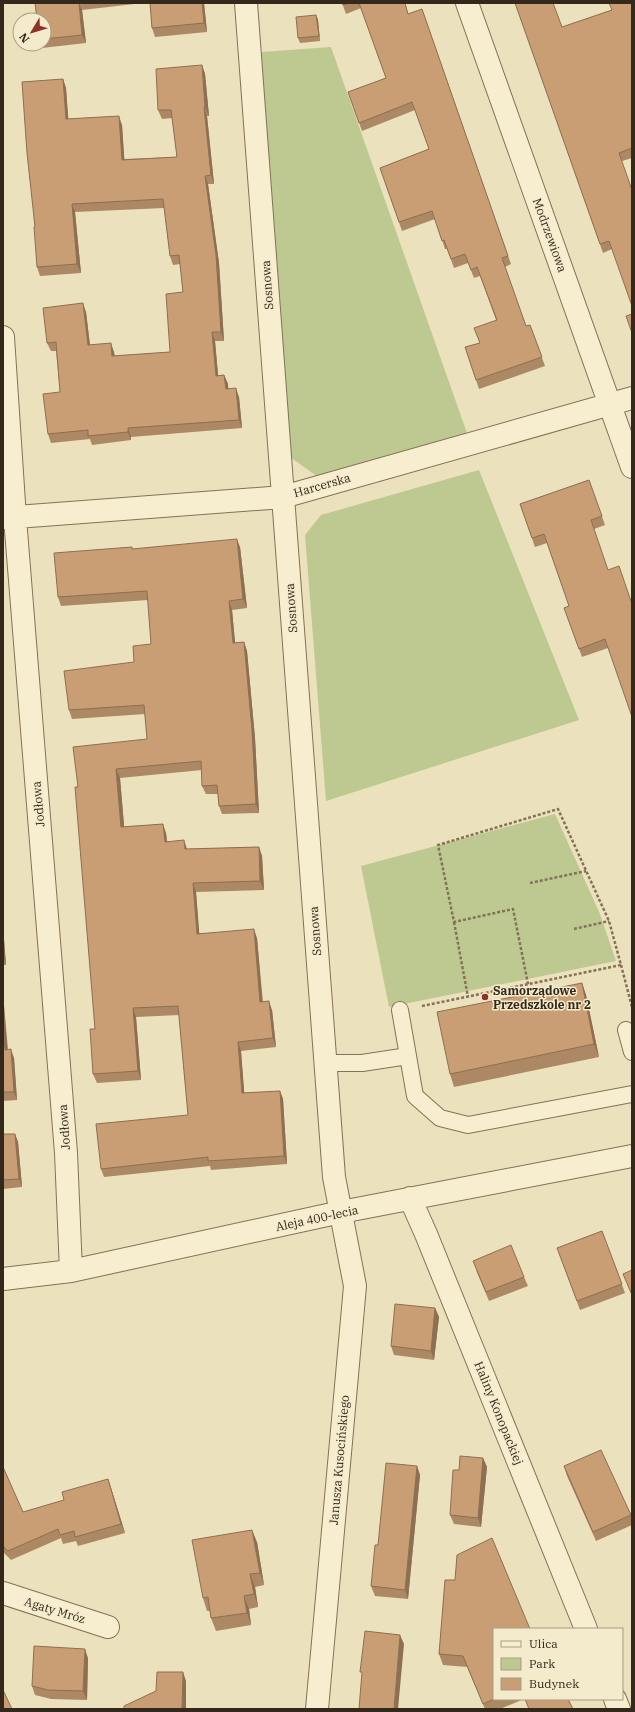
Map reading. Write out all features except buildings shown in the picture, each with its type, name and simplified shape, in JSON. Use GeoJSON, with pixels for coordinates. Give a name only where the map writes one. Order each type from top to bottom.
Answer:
{"type":"FeatureCollection","features":[{"type":"Feature","properties":{"kind":"street","name":"Sosnowa"},"geometry":{"type":"LineString","coordinates":[[246,3],[325,1063],[334,1177],[341,1212]]}},
{"type":"Feature","properties":{"kind":"street","name":"Modrzewiowa"},"geometry":{"type":"LineString","coordinates":[[467,3],[632,467]]}},
{"type":"Feature","properties":{"kind":"street","name":"Jodłowa"},"geometry":{"type":"LineString","coordinates":[[3,337],[9,518],[66,1153],[71,1271]]}},
{"type":"Feature","properties":{"kind":"street","name":"Harcerska"},"geometry":{"type":"LineString","coordinates":[[9,518],[283,497],[632,398]]}},
{"type":"Feature","properties":{"kind":"street","name":"Aleja 400-lecia"},"geometry":{"type":"LineString","coordinates":[[3,1280],[71,1271],[341,1212],[632,1156]]}},
{"type":"Feature","properties":{"kind":"street","name":"Haliny Konopackiej"},"geometry":{"type":"LineString","coordinates":[[410,1198],[426,1234],[586,1628]]}},
{"type":"Feature","properties":{"kind":"street","name":"Janusza Kusocińskiego"},"geometry":{"type":"LineString","coordinates":[[317,1709],[355,1286],[341,1212]]}},
{"type":"Feature","properties":{"kind":"street","name":"Agaty Mróz"},"geometry":{"type":"LineString","coordinates":[[3,1593],[108,1627]]}},
{"type":"Feature","properties":{"kind":"lane"},"geometry":{"type":"LineString","coordinates":[[400,1010],[415,1096],[440,1118],[468,1125],[632,1094]]}},
{"type":"Feature","properties":{"kind":"lane"},"geometry":{"type":"LineString","coordinates":[[626,1030],[632,1052]]}},
{"type":"Feature","properties":{"kind":"lane"},"geometry":{"type":"LineString","coordinates":[[325,1063],[362,1063],[408,1056]]}},
{"type":"Feature","properties":{"kind":"path"},"geometry":{"type":"LineString","coordinates":[[468,996],[438,845],[558,809],[609,921],[632,1007]]}},
{"type":"Feature","properties":{"kind":"path"},"geometry":{"type":"LineString","coordinates":[[530,883],[586,871]]}},
{"type":"Feature","properties":{"kind":"path"},"geometry":{"type":"LineString","coordinates":[[454,922],[513,909],[528,984]]}},
{"type":"Feature","properties":{"kind":"path"},"geometry":{"type":"LineString","coordinates":[[574,929],[609,921]]}},
{"type":"Feature","properties":{"kind":"path"},"geometry":{"type":"LineString","coordinates":[[400,1010],[621,965]]}},
{"type":"Feature","properties":{"kind":"green space"},"geometry":{"type":"Polygon","coordinates":[[[331,47],[467,433],[318,477],[290,457],[261,52],[331,47]]]}},
{"type":"Feature","properties":{"kind":"green space"},"geometry":{"type":"Polygon","coordinates":[[[479,470],[579,720],[326,801],[305,535],[321,515],[479,470]]]}},
{"type":"Feature","properties":{"kind":"green space"},"geometry":{"type":"Polygon","coordinates":[[[555,814],[600,914],[616,961],[389,1007],[361,866],[555,814]]]}},
{"type":"Feature","properties":{"kind":"place","name":"Samorządowe Przedszkole nr 2"},"geometry":{"type":"Point","coordinates":[485,997]}}]}
